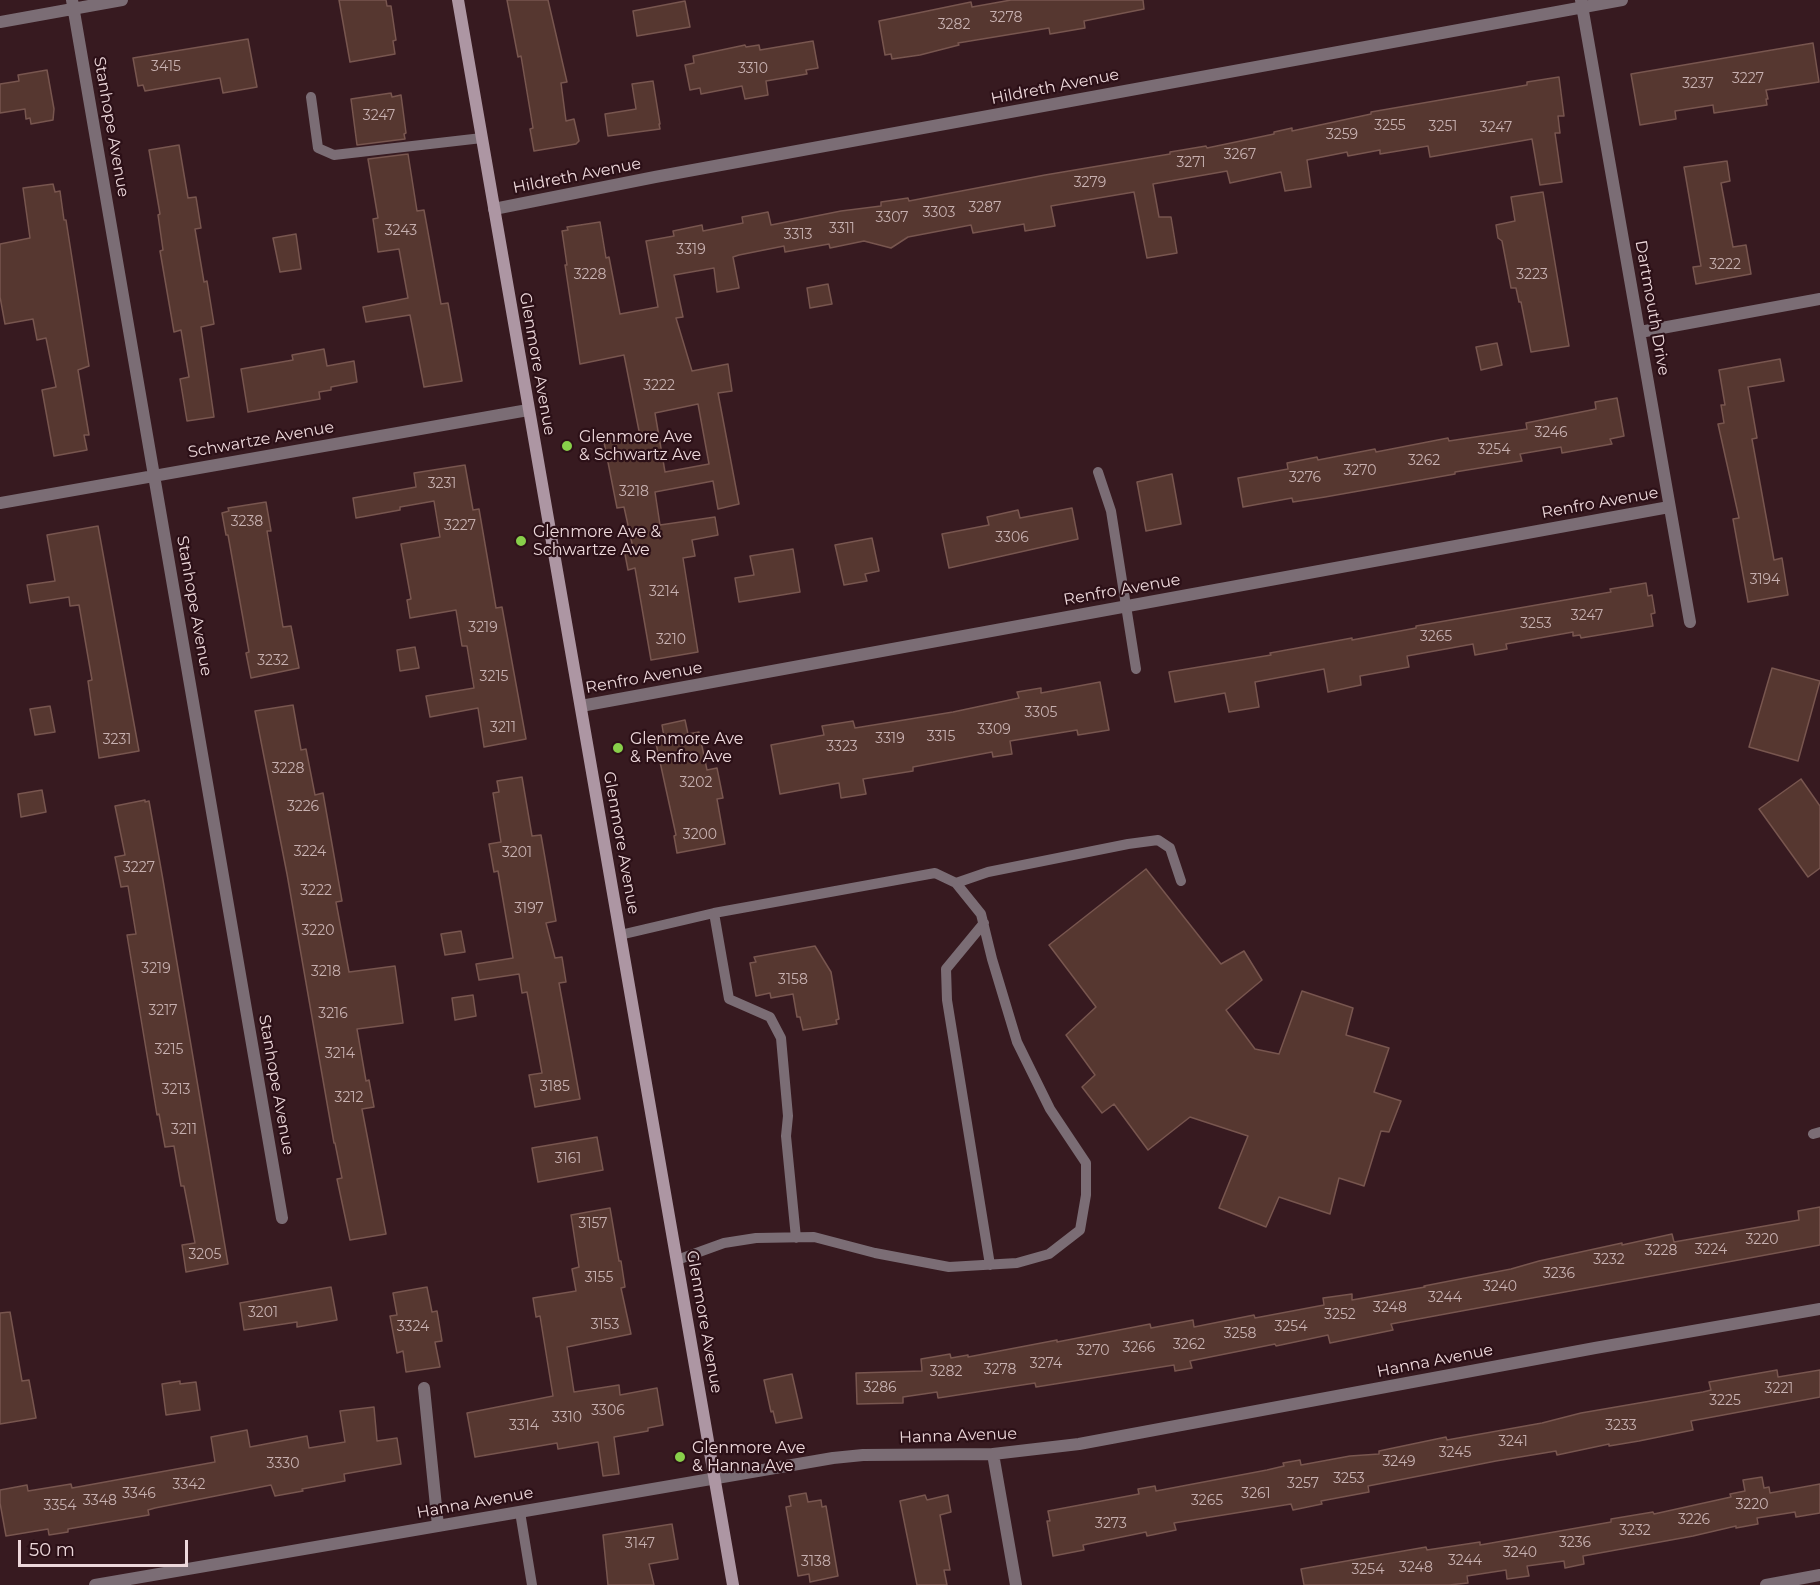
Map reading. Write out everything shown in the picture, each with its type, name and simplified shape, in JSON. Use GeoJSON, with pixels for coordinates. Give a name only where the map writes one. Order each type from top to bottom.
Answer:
{"type":"FeatureCollection","features":[{"type":"Feature","properties":{"kind":"street"},"geometry":{"type":"LineString","coordinates":[[0,22],[73,4],[122,0]]}},
{"type":"Feature","properties":{"kind":"street","name":"Glenmore Avenue"},"geometry":{"type":"LineString","coordinates":[[458,0],[733,1585]]}},
{"type":"Feature","properties":{"kind":"street","name":"Hildreth Avenue"},"geometry":{"type":"LineString","coordinates":[[494,209],[1582,4],[1623,0]]}},
{"type":"Feature","properties":{"kind":"street","name":"Stanhope Avenue"},"geometry":{"type":"LineString","coordinates":[[73,4],[282,1218]]}},
{"type":"Feature","properties":{"kind":"street","name":"Dartmouth Drive"},"geometry":{"type":"LineString","coordinates":[[1582,4],[1690,622]]}},
{"type":"Feature","properties":{"kind":"street"},"geometry":{"type":"LineString","coordinates":[[1640,332],[1820,299]]}},
{"type":"Feature","properties":{"kind":"street","name":"Schwartze Avenue"},"geometry":{"type":"LineString","coordinates":[[0,503],[528,410]]}},
{"type":"Feature","properties":{"kind":"street","name":"Renfro Avenue"},"geometry":{"type":"LineString","coordinates":[[581,706],[1669,507]]}},
{"type":"Feature","properties":{"kind":"street","name":"Hanna Avenue"},"geometry":{"type":"LineString","coordinates":[[95,1585],[833,1458],[863,1455],[993,1454],[1079,1444],[1595,1347],[1820,1309]]}},
{"type":"Feature","properties":{"kind":"street"},"geometry":{"type":"LineString","coordinates":[[424,1388],[438,1526]]}},
{"type":"Feature","properties":{"kind":"street"},"geometry":{"type":"LineString","coordinates":[[993,1454],[1016,1585]]}},
{"type":"Feature","properties":{"kind":"street"},"geometry":{"type":"LineString","coordinates":[[1766,1585],[1820,1575]]}},
{"type":"Feature","properties":{"kind":"lane"},"geometry":{"type":"LineString","coordinates":[[311,97],[318,148],[334,156],[482,138]]}},
{"type":"Feature","properties":{"kind":"lane"},"geometry":{"type":"LineString","coordinates":[[1098,472],[1111,511],[1136,669]]}},
{"type":"Feature","properties":{"kind":"lane"},"geometry":{"type":"LineString","coordinates":[[956,883],[988,872],[1128,843],[1158,840],[1170,848],[1181,881]]}},
{"type":"Feature","properties":{"kind":"lane"},"geometry":{"type":"LineString","coordinates":[[620,935],[714,913],[935,873],[956,883],[981,915],[1017,1042],[1050,1109],[1086,1163],[1086,1195],[1080,1230],[1049,1254],[1017,1263],[949,1267],[875,1253],[814,1237],[756,1238],[724,1244],[677,1260]]}},
{"type":"Feature","properties":{"kind":"lane"},"geometry":{"type":"LineString","coordinates":[[714,913],[729,999],[770,1017],[781,1038],[788,1116],[786,1136],[796,1238]]}},
{"type":"Feature","properties":{"kind":"lane"},"geometry":{"type":"LineString","coordinates":[[984,923],[946,969],[947,1000],[990,1264]]}},
{"type":"Feature","properties":{"kind":"lane"},"geometry":{"type":"LineString","coordinates":[[520,1512],[532,1585]]}},
{"type":"Feature","properties":{"kind":"building"},"geometry":{"type":"Polygon","coordinates":[[[339,0],[386,0],[387,6],[391,6],[396,40],[393,41],[395,54],[350,62],[339,0]]]}},
{"type":"Feature","properties":{"kind":"building"},"geometry":{"type":"Polygon","coordinates":[[[507,0],[548,0],[567,82],[561,83],[566,121],[574,119],[579,141],[576,144],[534,151],[530,129],[533,128],[521,56],[518,57],[507,0]]]}},
{"type":"Feature","properties":{"kind":"building"},"geometry":{"type":"Polygon","coordinates":[[[1011,0],[1143,0],[1144,9],[1084,21],[1085,28],[1050,34],[1049,28],[958,43],[959,45],[920,55],[892,59],[891,54],[885,55],[879,21],[971,2],[972,7],[1011,0]]]}},
{"type":"Feature","properties":{"kind":"building"},"geometry":{"type":"Polygon","coordinates":[[[685,1],[690,27],[637,36],[633,11],[685,1]]]}},
{"type":"Feature","properties":{"kind":"building"},"geometry":{"type":"Polygon","coordinates":[[[248,39],[257,87],[223,93],[220,78],[145,91],[143,85],[138,86],[133,58],[248,39]]]}},
{"type":"Feature","properties":{"kind":"building"},"geometry":{"type":"Polygon","coordinates":[[[813,41],[818,68],[806,70],[807,74],[766,81],[768,95],[745,99],[742,86],[701,94],[700,88],[690,90],[685,65],[694,63],[693,56],[745,45],[746,47],[759,45],[760,50],[813,41]]]}},
{"type":"Feature","properties":{"kind":"building"},"geometry":{"type":"Polygon","coordinates":[[[1813,43],[1819,82],[1766,90],[1767,105],[1714,113],[1713,105],[1675,111],[1676,119],[1640,125],[1631,74],[1813,43]]]}},
{"type":"Feature","properties":{"kind":"building"},"geometry":{"type":"Polygon","coordinates":[[[47,70],[54,109],[53,120],[31,124],[30,118],[26,119],[25,109],[0,113],[0,84],[19,81],[18,75],[47,70]]]}},
{"type":"Feature","properties":{"kind":"building"},"geometry":{"type":"Polygon","coordinates":[[[1559,77],[1564,116],[1558,116],[1560,133],[1555,133],[1562,182],[1540,185],[1532,139],[1430,157],[1428,146],[1380,154],[1380,150],[1348,156],[1347,152],[1307,160],[1311,187],[1285,191],[1281,172],[1230,183],[1227,171],[1153,184],[1159,217],[1171,217],[1177,253],[1147,258],[1134,192],[1051,206],[1055,226],[1025,231],[1024,224],[973,233],[971,225],[908,237],[891,248],[864,241],[830,248],[829,244],[785,252],[784,246],[739,255],[733,257],[739,288],[717,292],[714,268],[674,275],[683,317],[676,318],[692,371],[728,364],[732,391],[718,393],[739,504],[718,509],[713,481],[655,492],[660,525],[715,517],[718,535],[692,540],[695,556],[683,558],[698,652],[651,660],[635,568],[628,570],[624,549],[633,548],[624,507],[617,508],[604,442],[640,436],[624,355],[580,364],[565,265],[567,265],[562,231],[568,230],[567,227],[600,222],[620,314],[658,307],[646,241],[674,236],[673,231],[702,225],[703,231],[743,223],[742,217],[768,212],[771,225],[841,211],[881,206],[881,202],[908,198],[909,201],[1170,154],[1170,152],[1206,146],[1207,148],[1292,128],[1292,131],[1371,114],[1371,112],[1527,85],[1527,82],[1559,77]],[[698,404],[655,413],[665,472],[709,464],[698,404]]]}},
{"type":"Feature","properties":{"kind":"building"},"geometry":{"type":"Polygon","coordinates":[[[653,81],[660,129],[608,136],[605,114],[636,109],[632,84],[653,81]]]}},
{"type":"Feature","properties":{"kind":"building"},"geometry":{"type":"Polygon","coordinates":[[[391,93],[392,97],[401,95],[405,139],[357,145],[351,99],[391,93]]]}},
{"type":"Feature","properties":{"kind":"building"},"geometry":{"type":"Polygon","coordinates":[[[179,145],[188,198],[196,197],[201,228],[195,229],[214,324],[201,327],[214,417],[187,421],[180,379],[189,377],[181,330],[174,332],[160,251],[163,250],[158,215],[160,214],[149,150],[179,145]]]}},
{"type":"Feature","properties":{"kind":"building"},"geometry":{"type":"Polygon","coordinates":[[[408,154],[417,211],[424,210],[441,304],[448,303],[462,381],[424,387],[410,315],[366,322],[363,307],[408,298],[399,249],[378,252],[373,219],[378,218],[368,159],[408,154]]]}},
{"type":"Feature","properties":{"kind":"building"},"geometry":{"type":"Polygon","coordinates":[[[1727,161],[1730,181],[1721,183],[1733,247],[1746,245],[1751,274],[1696,284],[1693,267],[1701,266],[1684,167],[1727,161]]]}},
{"type":"Feature","properties":{"kind":"building"},"geometry":{"type":"Polygon","coordinates":[[[53,184],[55,192],[60,191],[64,220],[66,220],[89,366],[78,370],[89,435],[84,435],[87,450],[54,456],[42,390],[56,387],[46,338],[37,340],[33,319],[5,324],[0,297],[0,244],[30,238],[23,188],[53,184]]]}},
{"type":"Feature","properties":{"kind":"building"},"geometry":{"type":"Polygon","coordinates":[[[1543,192],[1569,346],[1531,352],[1521,302],[1519,302],[1516,288],[1511,288],[1502,241],[1498,238],[1496,225],[1515,221],[1511,197],[1543,192]]]}},
{"type":"Feature","properties":{"kind":"building"},"geometry":{"type":"Polygon","coordinates":[[[296,234],[301,269],[280,272],[273,238],[296,234]]]}},
{"type":"Feature","properties":{"kind":"building"},"geometry":{"type":"Polygon","coordinates":[[[828,284],[832,304],[810,308],[807,288],[828,284]]]}},
{"type":"Feature","properties":{"kind":"building"},"geometry":{"type":"Polygon","coordinates":[[[1497,343],[1502,365],[1481,370],[1476,347],[1497,343]]]}},
{"type":"Feature","properties":{"kind":"building"},"geometry":{"type":"Polygon","coordinates":[[[324,349],[327,366],[354,361],[357,382],[319,392],[320,399],[248,412],[241,369],[293,360],[292,355],[324,349]]]}},
{"type":"Feature","properties":{"kind":"building"},"geometry":{"type":"Polygon","coordinates":[[[1780,359],[1784,381],[1748,387],[1757,438],[1752,439],[1774,560],[1782,558],[1788,595],[1748,602],[1733,519],[1739,518],[1718,424],[1724,423],[1721,405],[1725,405],[1719,370],[1780,359]]]}},
{"type":"Feature","properties":{"kind":"building"},"geometry":{"type":"Polygon","coordinates":[[[1617,398],[1624,436],[1610,439],[1612,444],[1562,453],[1561,447],[1520,454],[1522,461],[1455,472],[1455,474],[1293,502],[1292,498],[1243,507],[1238,478],[1288,469],[1287,463],[1317,457],[1318,460],[1375,449],[1376,452],[1448,438],[1449,441],[1527,429],[1526,423],[1596,409],[1595,402],[1617,398]]]}},
{"type":"Feature","properties":{"kind":"building"},"geometry":{"type":"Polygon","coordinates":[[[465,465],[473,510],[479,509],[496,608],[502,607],[526,739],[484,747],[478,708],[430,717],[426,696],[474,688],[467,646],[462,646],[456,610],[410,618],[407,600],[411,599],[401,544],[440,537],[434,501],[356,518],[353,498],[416,487],[414,473],[465,465]]]}},
{"type":"Feature","properties":{"kind":"building"},"geometry":{"type":"Polygon","coordinates":[[[1172,474],[1181,524],[1146,531],[1137,482],[1172,474]]]}},
{"type":"Feature","properties":{"kind":"building"},"geometry":{"type":"Polygon","coordinates":[[[266,502],[271,531],[267,531],[283,627],[291,626],[299,668],[251,678],[246,653],[249,652],[222,513],[229,511],[228,508],[266,502]]]}},
{"type":"Feature","properties":{"kind":"building"},"geometry":{"type":"Polygon","coordinates":[[[1072,508],[1078,539],[949,568],[942,534],[989,525],[987,517],[1018,510],[1020,518],[1072,508]]]}},
{"type":"Feature","properties":{"kind":"building"},"geometry":{"type":"Polygon","coordinates":[[[98,526],[139,751],[99,758],[88,681],[92,680],[79,605],[70,606],[69,597],[30,603],[27,585],[55,581],[47,535],[98,526]]]}},
{"type":"Feature","properties":{"kind":"building"},"geometry":{"type":"Polygon","coordinates":[[[872,538],[879,571],[865,574],[867,581],[844,585],[835,545],[872,538]]]}},
{"type":"Feature","properties":{"kind":"building"},"geometry":{"type":"Polygon","coordinates":[[[793,549],[800,592],[739,602],[735,578],[754,575],[750,556],[793,549]]]}},
{"type":"Feature","properties":{"kind":"building"},"geometry":{"type":"Polygon","coordinates":[[[1646,583],[1648,596],[1652,595],[1655,613],[1651,614],[1653,626],[1581,638],[1580,635],[1573,636],[1573,632],[1506,644],[1507,649],[1475,655],[1473,644],[1407,656],[1409,667],[1360,676],[1361,685],[1328,692],[1324,669],[1255,682],[1259,707],[1229,712],[1225,693],[1175,702],[1169,672],[1611,592],[1610,589],[1646,583]]]}},
{"type":"Feature","properties":{"kind":"building"},"geometry":{"type":"Polygon","coordinates":[[[415,647],[419,668],[400,671],[397,650],[415,647]]]}},
{"type":"Feature","properties":{"kind":"building"},"geometry":{"type":"Polygon","coordinates":[[[1772,668],[1820,681],[1798,761],[1749,747],[1772,668]]]}},
{"type":"Feature","properties":{"kind":"building"},"geometry":{"type":"Polygon","coordinates":[[[1100,682],[1109,730],[1078,735],[1077,730],[1010,741],[1012,754],[993,757],[992,752],[913,767],[913,771],[863,779],[866,794],[841,798],[839,783],[780,794],[771,745],[824,735],[822,726],[853,721],[855,728],[953,712],[1019,698],[1017,692],[1041,688],[1041,693],[1100,682]]]}},
{"type":"Feature","properties":{"kind":"building"},"geometry":{"type":"Polygon","coordinates":[[[293,705],[301,750],[306,749],[315,795],[323,793],[342,901],[336,902],[349,972],[395,966],[403,1023],[357,1029],[366,1081],[369,1080],[374,1107],[362,1109],[386,1234],[350,1240],[337,1179],[342,1178],[255,711],[293,705]]]}},
{"type":"Feature","properties":{"kind":"building"},"geometry":{"type":"Polygon","coordinates":[[[50,706],[55,732],[35,735],[30,709],[50,706]]]}},
{"type":"Feature","properties":{"kind":"building"},"geometry":{"type":"Polygon","coordinates":[[[685,720],[688,734],[699,732],[707,770],[717,768],[723,798],[717,799],[725,844],[677,853],[674,836],[676,835],[655,739],[664,737],[662,725],[685,720]]]}},
{"type":"Feature","properties":{"kind":"building"},"geometry":{"type":"Polygon","coordinates":[[[522,777],[532,836],[541,835],[556,921],[546,923],[555,958],[562,957],[566,982],[559,983],[580,1099],[535,1107],[529,1075],[542,1073],[527,992],[522,993],[519,974],[479,980],[476,964],[513,958],[498,871],[494,872],[489,844],[501,842],[493,793],[499,792],[497,781],[522,777]]]}},
{"type":"Feature","properties":{"kind":"building"},"geometry":{"type":"Polygon","coordinates":[[[1801,779],[1820,806],[1820,868],[1808,877],[1759,809],[1801,779]]]}},
{"type":"Feature","properties":{"kind":"building"},"geometry":{"type":"Polygon","coordinates":[[[42,790],[46,812],[21,817],[18,794],[42,790]]]}},
{"type":"Feature","properties":{"kind":"building"},"geometry":{"type":"Polygon","coordinates":[[[145,800],[145,802],[149,801],[228,1264],[186,1272],[182,1245],[195,1243],[174,1146],[165,1147],[159,1114],[157,1115],[127,935],[136,934],[128,886],[121,887],[115,857],[125,855],[115,806],[145,800]]]}},
{"type":"Feature","properties":{"kind":"building"},"geometry":{"type":"Polygon","coordinates":[[[1146,869],[1221,964],[1244,951],[1262,980],[1226,1010],[1255,1049],[1279,1054],[1302,991],[1353,1008],[1346,1035],[1389,1048],[1374,1092],[1401,1101],[1389,1132],[1381,1131],[1364,1186],[1339,1178],[1330,1214],[1279,1197],[1266,1227],[1219,1208],[1248,1136],[1190,1117],[1148,1150],[1114,1104],[1102,1113],[1082,1087],[1095,1075],[1066,1035],[1096,1007],[1049,945],[1146,869]]]}},
{"type":"Feature","properties":{"kind":"building"},"geometry":{"type":"Polygon","coordinates":[[[461,931],[465,952],[445,955],[441,934],[461,931]]]}},
{"type":"Feature","properties":{"kind":"building"},"geometry":{"type":"Polygon","coordinates":[[[815,946],[831,972],[839,1019],[836,1020],[837,1024],[803,1030],[800,1017],[797,1017],[793,994],[771,998],[770,993],[756,996],[750,963],[756,962],[754,957],[815,946]]]}},
{"type":"Feature","properties":{"kind":"building"},"geometry":{"type":"Polygon","coordinates":[[[473,995],[476,1016],[455,1020],[452,998],[473,995]]]}},
{"type":"Feature","properties":{"kind":"building"},"geometry":{"type":"Polygon","coordinates":[[[597,1137],[603,1170],[538,1182],[532,1148],[597,1137]]]}},
{"type":"Feature","properties":{"kind":"building"},"geometry":{"type":"Polygon","coordinates":[[[1820,1207],[1820,1245],[1391,1324],[1393,1330],[1330,1343],[1328,1335],[1276,1346],[1275,1344],[1190,1361],[1192,1368],[1175,1371],[1174,1365],[1036,1387],[1035,1383],[938,1398],[937,1392],[903,1397],[903,1403],[857,1404],[856,1373],[922,1371],[921,1359],[950,1354],[951,1358],[968,1355],[968,1357],[1150,1324],[1151,1328],[1193,1320],[1194,1327],[1254,1315],[1255,1318],[1324,1305],[1323,1298],[1352,1294],[1352,1300],[1425,1287],[1622,1243],[1622,1245],[1672,1234],[1674,1242],[1799,1220],[1798,1211],[1820,1207]]]}},
{"type":"Feature","properties":{"kind":"building"},"geometry":{"type":"Polygon","coordinates":[[[610,1208],[625,1287],[621,1288],[631,1334],[567,1347],[574,1392],[619,1385],[620,1395],[657,1388],[663,1425],[648,1428],[648,1431],[614,1437],[619,1474],[603,1476],[598,1442],[558,1449],[557,1443],[475,1457],[467,1413],[553,1396],[540,1316],[536,1317],[533,1298],[576,1291],[572,1269],[579,1267],[571,1215],[610,1208]]]}},
{"type":"Feature","properties":{"kind":"building"},"geometry":{"type":"Polygon","coordinates":[[[331,1287],[337,1320],[297,1327],[297,1322],[244,1330],[240,1303],[331,1287]]]}},
{"type":"Feature","properties":{"kind":"building"},"geometry":{"type":"Polygon","coordinates":[[[427,1287],[432,1312],[437,1311],[442,1341],[435,1342],[440,1367],[406,1372],[403,1351],[397,1353],[390,1316],[397,1315],[393,1293],[427,1287]]]}},
{"type":"Feature","properties":{"kind":"building"},"geometry":{"type":"Polygon","coordinates":[[[10,1312],[22,1381],[29,1380],[36,1418],[0,1424],[0,1313],[10,1312]]]}},
{"type":"Feature","properties":{"kind":"building"},"geometry":{"type":"Polygon","coordinates":[[[1777,1370],[1778,1377],[1820,1370],[1820,1397],[1691,1421],[1693,1430],[1639,1441],[1609,1446],[1609,1444],[1557,1455],[1556,1451],[1368,1486],[1369,1492],[1321,1501],[1322,1504],[1293,1510],[1291,1504],[1174,1523],[1176,1530],[1147,1536],[1146,1532],[1083,1545],[1084,1550],[1053,1556],[1047,1521],[1050,1521],[1048,1511],[1139,1494],[1138,1489],[1155,1486],[1156,1491],[1267,1470],[1284,1466],[1283,1463],[1300,1460],[1301,1465],[1350,1456],[1379,1454],[1379,1451],[1446,1437],[1447,1440],[1542,1423],[1581,1413],[1703,1392],[1711,1390],[1709,1382],[1777,1370]]]}},
{"type":"Feature","properties":{"kind":"building"},"geometry":{"type":"Polygon","coordinates":[[[792,1374],[802,1418],[776,1423],[773,1411],[771,1412],[764,1380],[792,1374]]]}},
{"type":"Feature","properties":{"kind":"building"},"geometry":{"type":"Polygon","coordinates":[[[180,1381],[180,1384],[196,1382],[200,1410],[166,1415],[162,1384],[180,1381]]]}},
{"type":"Feature","properties":{"kind":"building"},"geometry":{"type":"Polygon","coordinates":[[[374,1407],[377,1441],[397,1438],[401,1464],[344,1474],[345,1481],[302,1489],[303,1491],[275,1496],[271,1485],[155,1508],[148,1510],[149,1515],[68,1529],[68,1532],[49,1535],[48,1529],[6,1536],[0,1490],[27,1485],[28,1491],[71,1484],[72,1488],[215,1462],[211,1437],[247,1430],[250,1447],[307,1436],[309,1448],[345,1442],[340,1411],[374,1407]]]}},
{"type":"Feature","properties":{"kind":"building"},"geometry":{"type":"Polygon","coordinates":[[[1762,1477],[1764,1488],[1769,1487],[1770,1493],[1820,1484],[1820,1513],[1796,1517],[1795,1512],[1757,1518],[1758,1524],[1736,1528],[1736,1526],[1583,1556],[1584,1564],[1565,1568],[1564,1561],[1527,1566],[1529,1576],[1507,1579],[1506,1570],[1467,1576],[1468,1583],[1449,1585],[1304,1585],[1301,1569],[1426,1547],[1427,1550],[1480,1542],[1480,1545],[1611,1522],[1611,1519],[1653,1512],[1654,1514],[1731,1497],[1730,1494],[1745,1491],[1743,1480],[1762,1477]]]}},
{"type":"Feature","properties":{"kind":"building"},"geometry":{"type":"Polygon","coordinates":[[[806,1493],[808,1502],[821,1500],[822,1507],[826,1506],[838,1576],[810,1582],[809,1574],[798,1576],[786,1507],[791,1506],[789,1496],[806,1493]]]}},
{"type":"Feature","properties":{"kind":"building"},"geometry":{"type":"Polygon","coordinates":[[[925,1495],[927,1500],[948,1495],[951,1512],[940,1515],[950,1570],[944,1570],[947,1585],[917,1585],[900,1501],[925,1495]]]}},
{"type":"Feature","properties":{"kind":"building"},"geometry":{"type":"Polygon","coordinates":[[[672,1524],[678,1559],[649,1564],[654,1585],[608,1585],[603,1535],[672,1524]]]}},
{"type":"Feature","properties":{"kind":"place","name":"Glenmore Ave & Schwartz Ave"},"geometry":{"type":"Point","coordinates":[567,446]}},
{"type":"Feature","properties":{"kind":"place","name":"Glenmore Ave & Schwartze Ave"},"geometry":{"type":"Point","coordinates":[521,541]}},
{"type":"Feature","properties":{"kind":"place","name":"Glenmore Ave & Renfro Ave"},"geometry":{"type":"Point","coordinates":[618,748]}},
{"type":"Feature","properties":{"kind":"place","name":"Glenmore Ave & Hanna Ave"},"geometry":{"type":"Point","coordinates":[680,1457]}}]}
